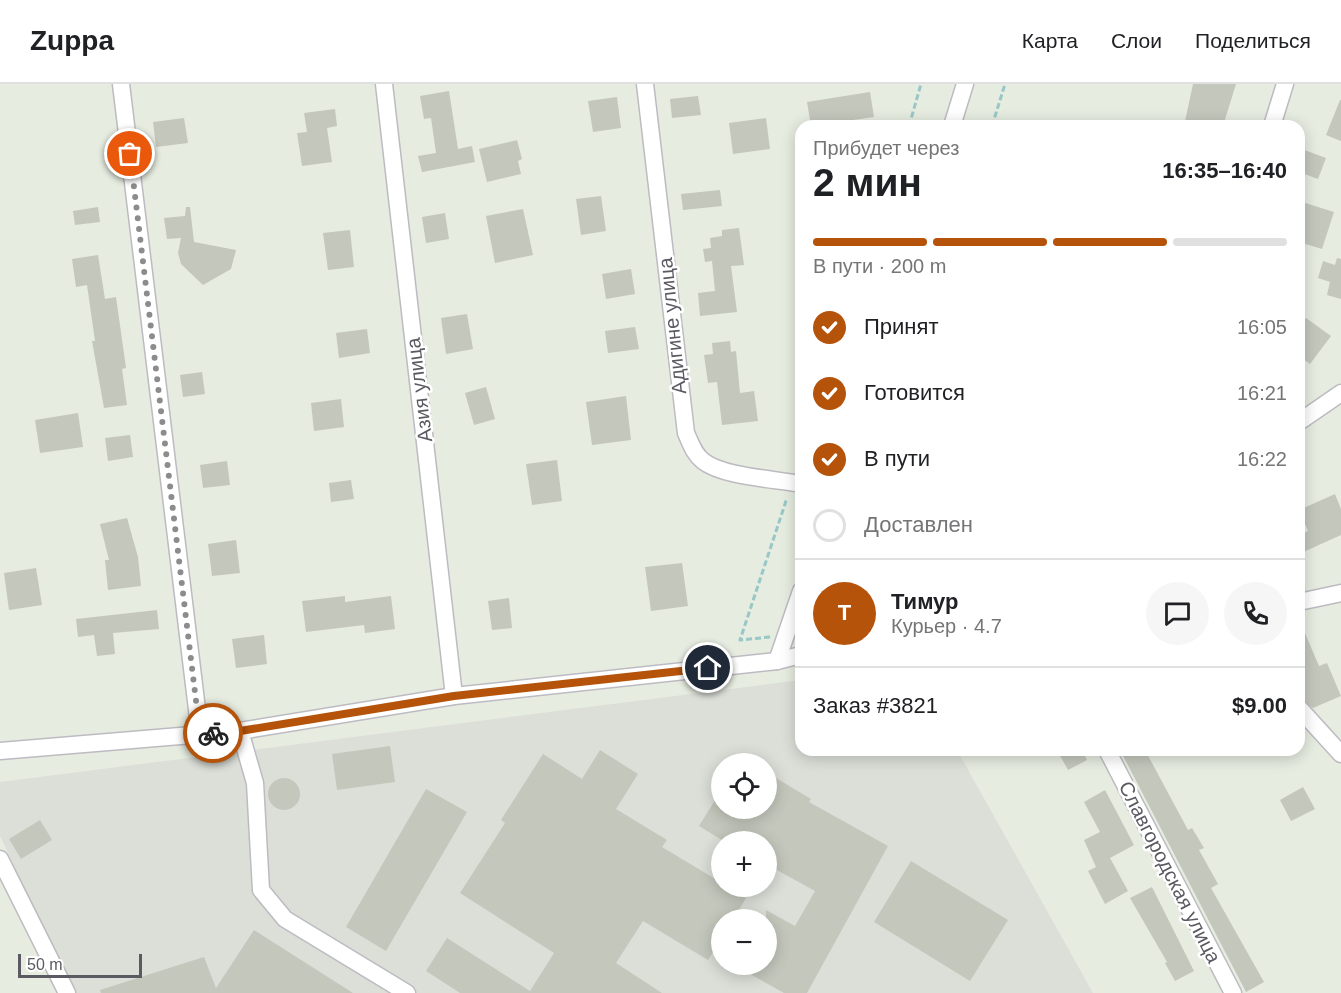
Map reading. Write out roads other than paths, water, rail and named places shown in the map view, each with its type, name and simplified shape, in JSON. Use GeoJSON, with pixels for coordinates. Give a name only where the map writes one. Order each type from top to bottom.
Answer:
{"type":"FeatureCollection","features":[{"type":"Feature","properties":{"kind":"street"},"geometry":{"type":"LineString","coordinates":[[122,84],[200,734]]}},
{"type":"Feature","properties":{"kind":"street","name":"Азия улица"},"geometry":{"type":"LineString","coordinates":[[384,84],[454,696]]}},
{"type":"Feature","properties":{"kind":"street","name":"Адигине улица"},"geometry":{"type":"LineString","coordinates":[[645,84],[686,433],[694,452],[704,462],[718,469],[795,483]]}},
{"type":"Feature","properties":{"kind":"street"},"geometry":{"type":"LineString","coordinates":[[954,120],[965,84]]}},
{"type":"Feature","properties":{"kind":"street"},"geometry":{"type":"LineString","coordinates":[[1274,120],[1285,84]]}},
{"type":"Feature","properties":{"kind":"street"},"geometry":{"type":"LineString","coordinates":[[1305,418],[1341,393]]}},
{"type":"Feature","properties":{"kind":"street"},"geometry":{"type":"LineString","coordinates":[[1305,601],[1341,593]]}},
{"type":"Feature","properties":{"kind":"street"},"geometry":{"type":"LineString","coordinates":[[777,661],[795,608]]}},
{"type":"Feature","properties":{"kind":"street"},"geometry":{"type":"LineString","coordinates":[[0,751],[240,731],[454,696],[777,661],[795,656]]}},
{"type":"Feature","properties":{"kind":"street"},"geometry":{"type":"LineString","coordinates":[[1305,715],[1341,754]]}},
{"type":"Feature","properties":{"kind":"street"},"geometry":{"type":"LineString","coordinates":[[240,731],[255,783],[261,890],[285,919],[407,993]]}},
{"type":"Feature","properties":{"kind":"street","name":"Славгородская улица"},"geometry":{"type":"LineString","coordinates":[[1110,756],[1233,993]]}},
{"type":"Feature","properties":{"kind":"street"},"geometry":{"type":"LineString","coordinates":[[0,859],[67,993]]}}]}
